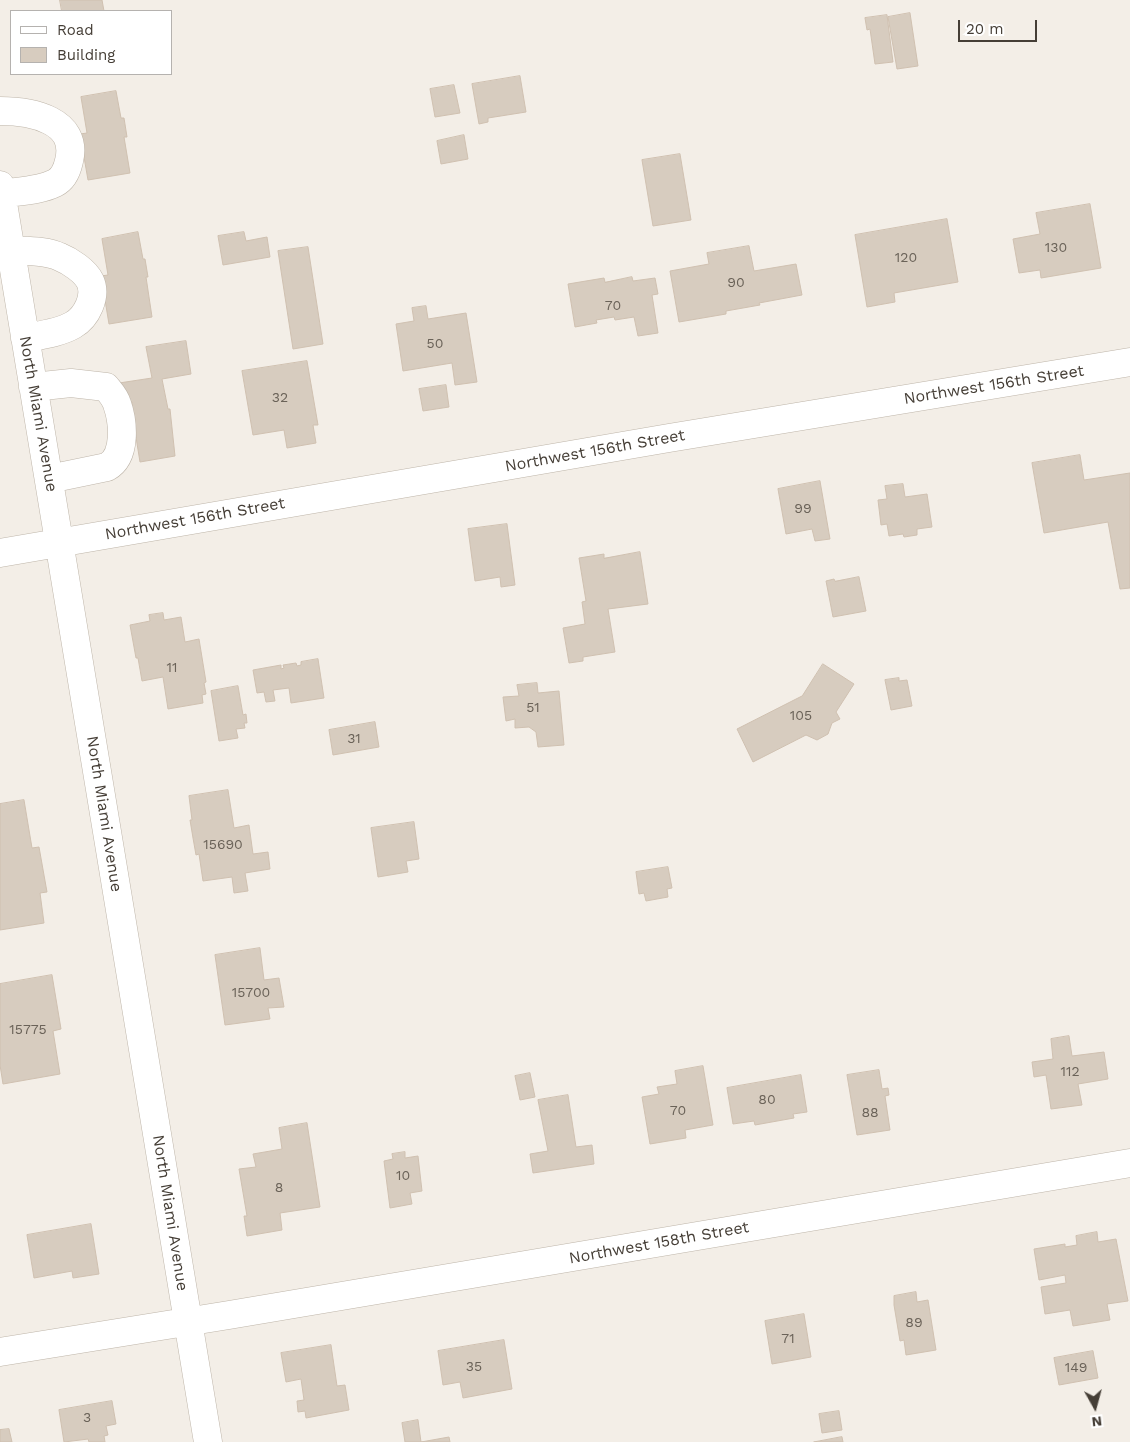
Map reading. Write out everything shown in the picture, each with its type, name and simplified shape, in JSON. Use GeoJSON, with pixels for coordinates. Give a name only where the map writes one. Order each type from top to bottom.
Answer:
{"type":"FeatureCollection","features":[{"type":"Feature","properties":{"kind":"street"},"geometry":{"type":"LineString","coordinates":[[0,111],[18,111],[53,121],[64,129],[70,152],[64,174],[56,183],[42,187],[1,190]]}},
{"type":"Feature","properties":{"kind":"street","name":"North Miami Avenue"},"geometry":{"type":"LineString","coordinates":[[1,190],[32,387],[60,542],[208,1442]]}},
{"type":"Feature","properties":{"kind":"street"},"geometry":{"type":"LineString","coordinates":[[10,250],[58,256],[83,272],[90,282],[92,295],[90,306],[83,317],[73,325],[25,338]]}},
{"type":"Feature","properties":{"kind":"street","name":"Northwest 156th Street"},"geometry":{"type":"LineString","coordinates":[[0,553],[1130,362]]}},
{"type":"Feature","properties":{"kind":"street"},"geometry":{"type":"LineString","coordinates":[[32,387],[71,383],[106,387],[117,403],[121,444],[111,465],[49,479]]}},
{"type":"Feature","properties":{"kind":"street","name":"Northwest 158th Street"},"geometry":{"type":"LineString","coordinates":[[0,1352],[1130,1163]]}},
{"type":"Feature","properties":{"kind":"building"},"geometry":{"type":"Polygon","coordinates":[[[60,0],[102,0],[104,10],[62,10],[60,0]]]}},
{"type":"Feature","properties":{"kind":"building"},"geometry":{"type":"Polygon","coordinates":[[[910,13],[918,66],[897,69],[888,17],[910,13]]]}},
{"type":"Feature","properties":{"kind":"building"},"geometry":{"type":"Polygon","coordinates":[[[887,15],[893,62],[875,64],[870,29],[867,30],[865,18],[887,15]]]}},
{"type":"Feature","properties":{"kind":"building"},"geometry":{"type":"Polygon","coordinates":[[[520,76],[526,112],[488,118],[488,122],[479,124],[472,84],[520,76]]]}},
{"type":"Feature","properties":{"kind":"building"},"geometry":{"type":"Polygon","coordinates":[[[454,85],[460,113],[435,117],[430,89],[454,85]]]}},
{"type":"Feature","properties":{"kind":"building"},"geometry":{"type":"Polygon","coordinates":[[[116,91],[121,118],[124,118],[127,137],[124,137],[130,173],[88,180],[80,134],[87,133],[81,97],[116,91]]]}},
{"type":"Feature","properties":{"kind":"building"},"geometry":{"type":"Polygon","coordinates":[[[464,135],[468,159],[441,164],[437,141],[464,135]]]}},
{"type":"Feature","properties":{"kind":"building"},"geometry":{"type":"Polygon","coordinates":[[[680,154],[691,220],[653,226],[642,160],[680,154]]]}},
{"type":"Feature","properties":{"kind":"building"},"geometry":{"type":"Polygon","coordinates":[[[1090,204],[1101,268],[1041,278],[1040,270],[1019,273],[1013,239],[1040,234],[1036,213],[1090,204]]]}},
{"type":"Feature","properties":{"kind":"building"},"geometry":{"type":"Polygon","coordinates":[[[947,219],[958,282],[894,293],[895,302],[867,307],[855,235],[947,219]]]}},
{"type":"Feature","properties":{"kind":"building"},"geometry":{"type":"Polygon","coordinates":[[[138,232],[148,277],[146,277],[152,317],[109,324],[101,276],[108,275],[102,239],[138,232]]]}},
{"type":"Feature","properties":{"kind":"building"},"geometry":{"type":"Polygon","coordinates":[[[244,232],[246,241],[267,237],[270,257],[223,265],[218,236],[244,232]]]}},
{"type":"Feature","properties":{"kind":"building"},"geometry":{"type":"Polygon","coordinates":[[[749,246],[754,271],[796,264],[802,295],[726,311],[726,314],[679,322],[670,271],[709,264],[707,253],[749,246]]]}},
{"type":"Feature","properties":{"kind":"building"},"geometry":{"type":"Polygon","coordinates":[[[308,247],[323,344],[293,349],[278,251],[308,247]]]}},
{"type":"Feature","properties":{"kind":"building"},"geometry":{"type":"Polygon","coordinates":[[[632,277],[633,281],[655,278],[658,294],[652,295],[658,333],[638,336],[634,317],[615,320],[614,317],[596,320],[597,323],[575,327],[568,284],[604,278],[605,282],[632,277]]]}},
{"type":"Feature","properties":{"kind":"building"},"geometry":{"type":"Polygon","coordinates":[[[426,306],[428,319],[466,313],[477,382],[455,385],[452,363],[403,371],[396,324],[414,321],[412,308],[426,306]]]}},
{"type":"Feature","properties":{"kind":"building"},"geometry":{"type":"Polygon","coordinates":[[[186,341],[191,374],[162,379],[168,409],[170,409],[175,456],[140,462],[134,425],[124,407],[132,406],[132,402],[123,403],[119,383],[152,378],[146,347],[186,341]]]}},
{"type":"Feature","properties":{"kind":"building"},"geometry":{"type":"Polygon","coordinates":[[[307,361],[318,425],[313,425],[316,443],[287,448],[284,430],[253,435],[242,371],[307,361]]]}},
{"type":"Feature","properties":{"kind":"building"},"geometry":{"type":"Polygon","coordinates":[[[446,385],[449,407],[423,411],[419,389],[446,385]]]}},
{"type":"Feature","properties":{"kind":"building"},"geometry":{"type":"Polygon","coordinates":[[[1080,455],[1084,480],[1130,473],[1130,588],[1120,589],[1108,522],[1044,533],[1032,463],[1080,455]]]}},
{"type":"Feature","properties":{"kind":"building"},"geometry":{"type":"Polygon","coordinates":[[[820,481],[830,539],[815,541],[812,529],[786,534],[778,489],[820,481]]]}},
{"type":"Feature","properties":{"kind":"building"},"geometry":{"type":"Polygon","coordinates":[[[903,484],[905,497],[927,494],[932,527],[917,529],[917,535],[904,537],[903,534],[889,536],[887,524],[881,525],[878,500],[887,499],[885,486],[903,484]]]}},
{"type":"Feature","properties":{"kind":"building"},"geometry":{"type":"Polygon","coordinates":[[[507,524],[515,585],[501,587],[500,577],[475,581],[468,529],[507,524]]]}},
{"type":"Feature","properties":{"kind":"building"},"geometry":{"type":"Polygon","coordinates":[[[640,552],[648,604],[608,609],[615,652],[583,657],[583,661],[569,663],[563,628],[585,624],[582,602],[586,601],[579,558],[604,554],[604,558],[640,552]]]}},
{"type":"Feature","properties":{"kind":"building"},"geometry":{"type":"Polygon","coordinates":[[[859,577],[866,611],[833,617],[826,581],[859,577]]]}},
{"type":"Feature","properties":{"kind":"building"},"geometry":{"type":"Polygon","coordinates":[[[163,613],[164,620],[181,617],[185,642],[199,639],[206,682],[204,683],[206,694],[202,695],[203,703],[168,709],[163,677],[142,681],[130,625],[150,621],[149,615],[163,613]]]}},
{"type":"Feature","properties":{"kind":"building"},"geometry":{"type":"Polygon","coordinates":[[[318,659],[324,698],[291,703],[289,688],[273,690],[275,701],[266,702],[264,692],[257,693],[253,670],[281,665],[281,669],[284,668],[283,665],[296,663],[297,666],[301,665],[301,662],[318,659]]]}},
{"type":"Feature","properties":{"kind":"building"},"geometry":{"type":"Polygon","coordinates":[[[823,664],[854,684],[836,712],[840,719],[832,723],[828,734],[817,740],[806,735],[753,762],[737,729],[802,696],[823,664]]]}},
{"type":"Feature","properties":{"kind":"building"},"geometry":{"type":"Polygon","coordinates":[[[899,678],[899,681],[907,680],[912,706],[891,710],[885,680],[899,678]]]}},
{"type":"Feature","properties":{"kind":"building"},"geometry":{"type":"Polygon","coordinates":[[[537,683],[538,693],[559,691],[564,745],[538,747],[536,732],[529,727],[515,728],[515,719],[506,721],[503,697],[519,696],[517,685],[537,683]]]}},
{"type":"Feature","properties":{"kind":"building"},"geometry":{"type":"Polygon","coordinates":[[[238,686],[243,715],[246,714],[247,723],[244,723],[245,728],[236,729],[238,738],[219,741],[211,691],[238,686]]]}},
{"type":"Feature","properties":{"kind":"building"},"geometry":{"type":"Polygon","coordinates":[[[375,722],[379,747],[333,755],[329,730],[375,722]]]}},
{"type":"Feature","properties":{"kind":"building"},"geometry":{"type":"Polygon","coordinates":[[[228,790],[234,828],[249,825],[253,854],[268,852],[270,869],[245,873],[248,891],[234,893],[232,877],[203,881],[199,854],[196,855],[190,820],[192,820],[189,796],[228,790]]]}},
{"type":"Feature","properties":{"kind":"building"},"geometry":{"type":"Polygon","coordinates":[[[24,800],[32,848],[39,847],[47,892],[40,893],[44,923],[0,930],[0,804],[24,800]]]}},
{"type":"Feature","properties":{"kind":"building"},"geometry":{"type":"Polygon","coordinates":[[[414,822],[419,859],[406,861],[408,872],[378,877],[371,828],[414,822]]]}},
{"type":"Feature","properties":{"kind":"building"},"geometry":{"type":"Polygon","coordinates":[[[668,867],[672,888],[667,889],[668,897],[646,901],[644,893],[639,894],[636,872],[668,867]]]}},
{"type":"Feature","properties":{"kind":"building"},"geometry":{"type":"Polygon","coordinates":[[[260,948],[264,980],[279,978],[284,1007],[268,1008],[270,1019],[225,1025],[215,955],[260,948]]]}},
{"type":"Feature","properties":{"kind":"building"},"geometry":{"type":"Polygon","coordinates":[[[52,975],[61,1029],[53,1031],[60,1074],[3,1084],[0,1065],[0,984],[52,975]]]}},
{"type":"Feature","properties":{"kind":"building"},"geometry":{"type":"Polygon","coordinates":[[[1069,1036],[1072,1056],[1104,1052],[1108,1079],[1078,1084],[1082,1105],[1051,1109],[1046,1075],[1034,1077],[1032,1062],[1053,1059],[1051,1039],[1069,1036]]]}},
{"type":"Feature","properties":{"kind":"building"},"geometry":{"type":"Polygon","coordinates":[[[703,1066],[713,1125],[685,1130],[686,1138],[650,1144],[642,1097],[659,1094],[657,1087],[677,1084],[675,1071],[703,1066]]]}},
{"type":"Feature","properties":{"kind":"building"},"geometry":{"type":"Polygon","coordinates":[[[879,1070],[882,1089],[888,1088],[889,1095],[885,1096],[890,1130],[857,1135],[847,1075],[879,1070]]]}},
{"type":"Feature","properties":{"kind":"building"},"geometry":{"type":"Polygon","coordinates":[[[530,1073],[535,1097],[520,1100],[515,1076],[530,1073]]]}},
{"type":"Feature","properties":{"kind":"building"},"geometry":{"type":"Polygon","coordinates":[[[801,1075],[807,1112],[793,1114],[794,1118],[755,1125],[754,1121],[733,1124],[727,1088],[801,1075]]]}},
{"type":"Feature","properties":{"kind":"building"},"geometry":{"type":"Polygon","coordinates":[[[568,1095],[576,1147],[592,1145],[594,1164],[533,1173],[530,1154],[548,1151],[538,1100],[568,1095]]]}},
{"type":"Feature","properties":{"kind":"building"},"geometry":{"type":"Polygon","coordinates":[[[307,1123],[320,1207],[280,1213],[282,1230],[247,1236],[244,1216],[247,1216],[239,1169],[256,1167],[253,1154],[282,1149],[279,1128],[307,1123]]]}},
{"type":"Feature","properties":{"kind":"building"},"geometry":{"type":"Polygon","coordinates":[[[405,1152],[405,1158],[418,1156],[422,1191],[410,1193],[412,1204],[390,1208],[384,1161],[393,1159],[392,1154],[405,1152]]]}},
{"type":"Feature","properties":{"kind":"building"},"geometry":{"type":"Polygon","coordinates":[[[91,1224],[99,1274],[73,1278],[72,1271],[34,1278],[27,1235],[91,1224]]]}},
{"type":"Feature","properties":{"kind":"building"},"geometry":{"type":"Polygon","coordinates":[[[1097,1232],[1098,1242],[1116,1239],[1128,1301],[1107,1304],[1110,1320],[1073,1326],[1070,1310],[1045,1314],[1041,1287],[1066,1283],[1065,1275],[1039,1280],[1034,1249],[1065,1244],[1065,1247],[1077,1245],[1076,1236],[1097,1232]]]}},
{"type":"Feature","properties":{"kind":"building"},"geometry":{"type":"Polygon","coordinates":[[[916,1292],[917,1302],[928,1300],[936,1350],[906,1355],[904,1340],[900,1341],[894,1296],[916,1292]]]}},
{"type":"Feature","properties":{"kind":"building"},"geometry":{"type":"Polygon","coordinates":[[[804,1314],[811,1357],[772,1364],[765,1321],[804,1314]]]}},
{"type":"Feature","properties":{"kind":"building"},"geometry":{"type":"Polygon","coordinates":[[[504,1340],[512,1389],[463,1398],[460,1382],[443,1385],[438,1351],[504,1340]]]}},
{"type":"Feature","properties":{"kind":"building"},"geometry":{"type":"Polygon","coordinates":[[[331,1345],[337,1386],[345,1385],[349,1410],[306,1418],[305,1411],[298,1412],[297,1401],[304,1400],[301,1379],[286,1382],[281,1353],[331,1345]]]}},
{"type":"Feature","properties":{"kind":"building"},"geometry":{"type":"Polygon","coordinates":[[[1093,1351],[1098,1378],[1059,1385],[1054,1358],[1093,1351]]]}},
{"type":"Feature","properties":{"kind":"building"},"geometry":{"type":"Polygon","coordinates":[[[112,1401],[116,1424],[106,1426],[108,1435],[104,1436],[105,1442],[89,1442],[88,1439],[64,1442],[59,1410],[112,1401]]]}},
{"type":"Feature","properties":{"kind":"building"},"geometry":{"type":"Polygon","coordinates":[[[839,1411],[842,1430],[822,1433],[819,1414],[839,1411]]]}},
{"type":"Feature","properties":{"kind":"building"},"geometry":{"type":"Polygon","coordinates":[[[418,1420],[421,1442],[405,1442],[402,1423],[418,1420]]]}},
{"type":"Feature","properties":{"kind":"building"},"geometry":{"type":"Polygon","coordinates":[[[9,1429],[12,1442],[0,1442],[0,1430],[9,1429]]]}},
{"type":"Feature","properties":{"kind":"building"},"geometry":{"type":"Polygon","coordinates":[[[449,1437],[450,1442],[421,1442],[449,1437]]]}},
{"type":"Feature","properties":{"kind":"building"},"geometry":{"type":"Polygon","coordinates":[[[842,1437],[843,1442],[814,1442],[842,1437]]]}}]}
